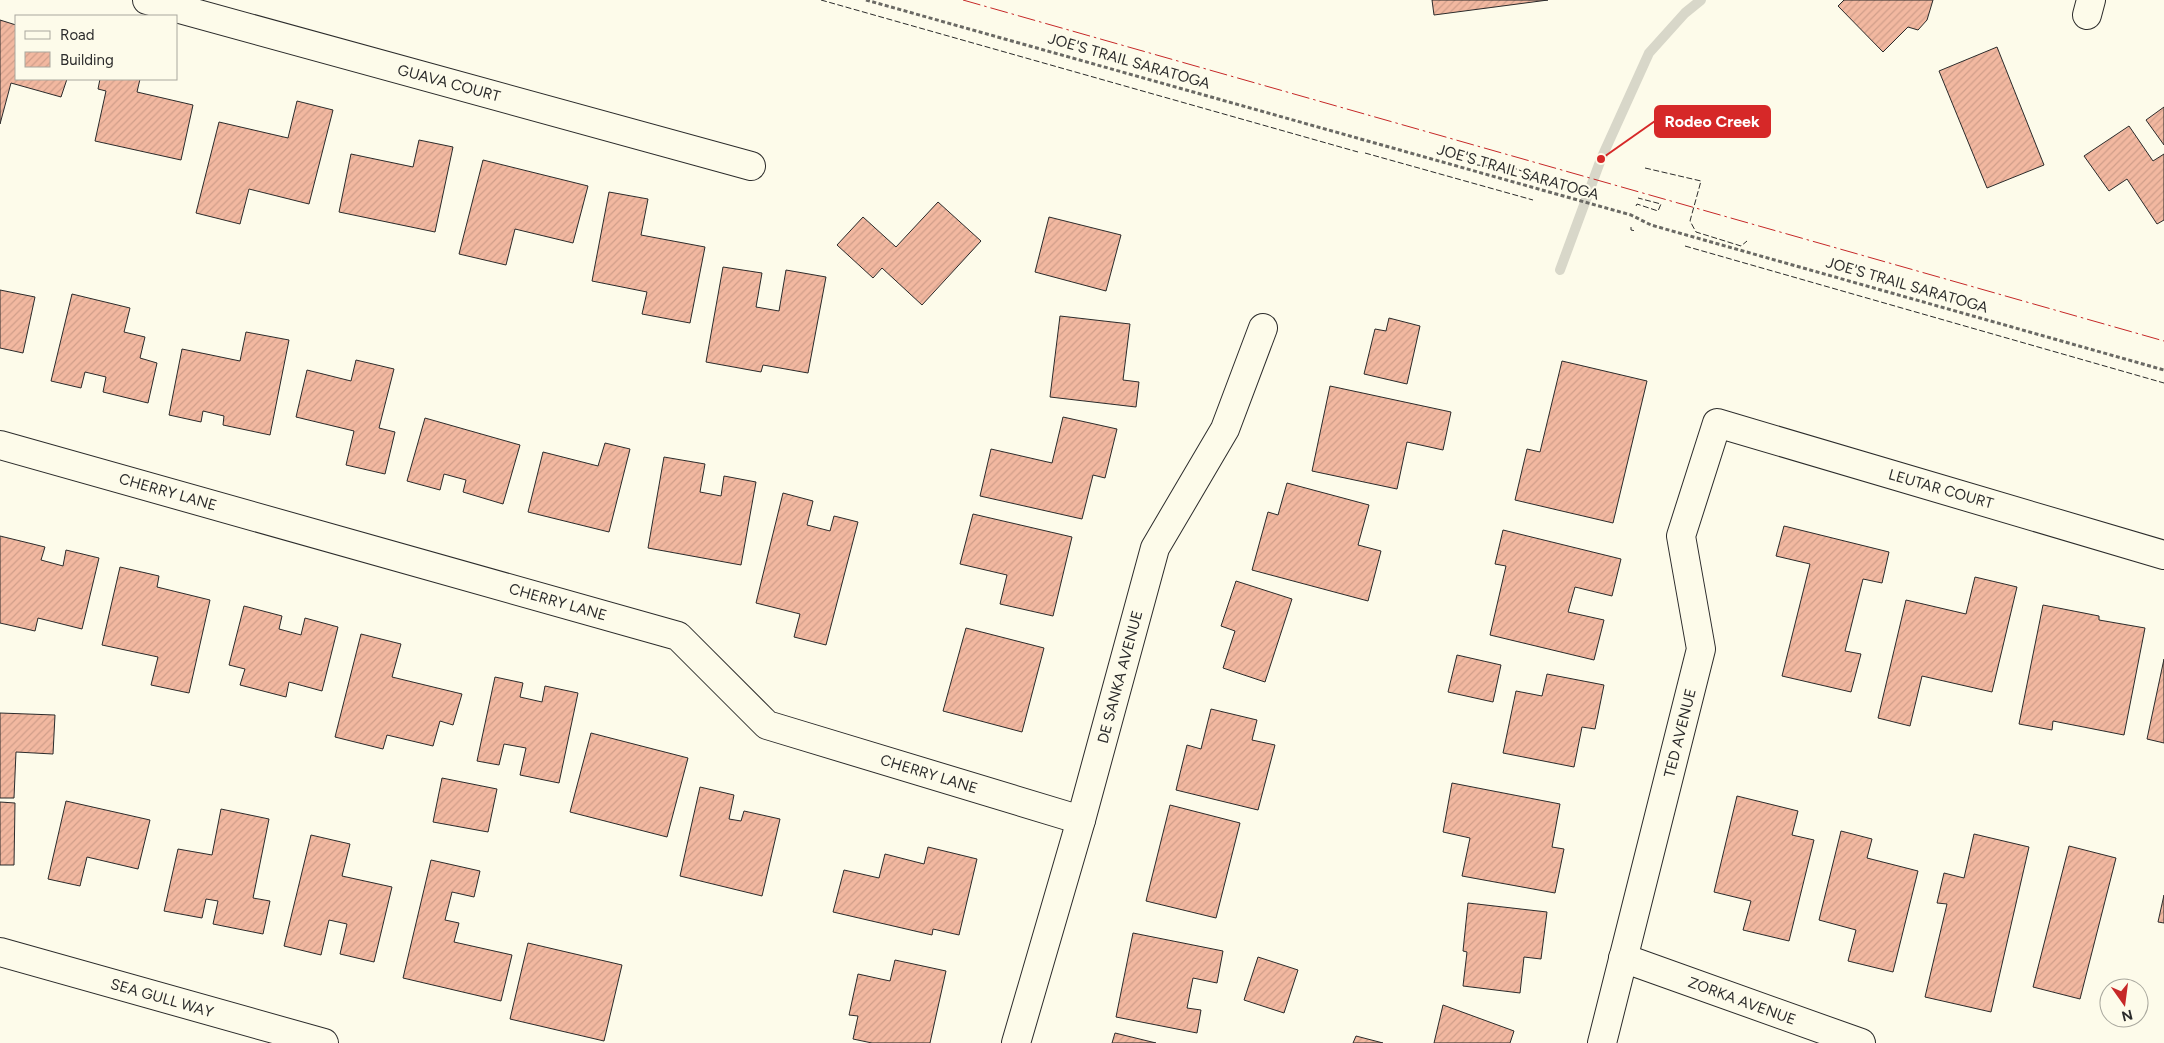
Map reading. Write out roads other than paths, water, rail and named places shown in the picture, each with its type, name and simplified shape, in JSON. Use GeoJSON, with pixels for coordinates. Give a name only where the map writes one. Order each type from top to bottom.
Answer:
{"type":"FeatureCollection","features":[{"type":"Feature","properties":{"kind":"street","name":"GUAVA COURT"},"geometry":{"type":"LineString","coordinates":[[147,0],[751,166]]}},
{"type":"Feature","properties":{"kind":"street","name":"DE SANKA AVENUE"},"geometry":{"type":"LineString","coordinates":[[1016,1043],[1081,820],[1155,548],[1225,429],[1263,328]]}},
{"type":"Feature","properties":{"kind":"street","name":"LEUTAR COURT"},"geometry":{"type":"LineString","coordinates":[[1717,423],[2164,555]]}},
{"type":"Feature","properties":{"kind":"street","name":"TED AVENUE"},"geometry":{"type":"LineString","coordinates":[[1602,1043],[1701,649],[1681,536],[1717,423]]}},
{"type":"Feature","properties":{"kind":"street","name":"CHERRY LANE"},"geometry":{"type":"LineString","coordinates":[[0,444],[678,636],[767,725],[1081,820]]}},
{"type":"Feature","properties":{"kind":"street","name":"SEA GULL WAY"},"geometry":{"type":"LineString","coordinates":[[0,952],[324,1043]]}},
{"type":"Feature","properties":{"kind":"street","name":"ZORKA AVENUE"},"geometry":{"type":"LineString","coordinates":[[1622,958],[1861,1043]]}},
{"type":"Feature","properties":{"kind":"waterway"},"geometry":{"type":"LineString","coordinates":[[1560,270],[1601,159],[1649,53],[1685,13],[1701,0]]}},
{"type":"Feature","properties":{"kind":"place","name":"Rodeo Creek"},"geometry":{"type":"Point","coordinates":[1601,159]}}]}
